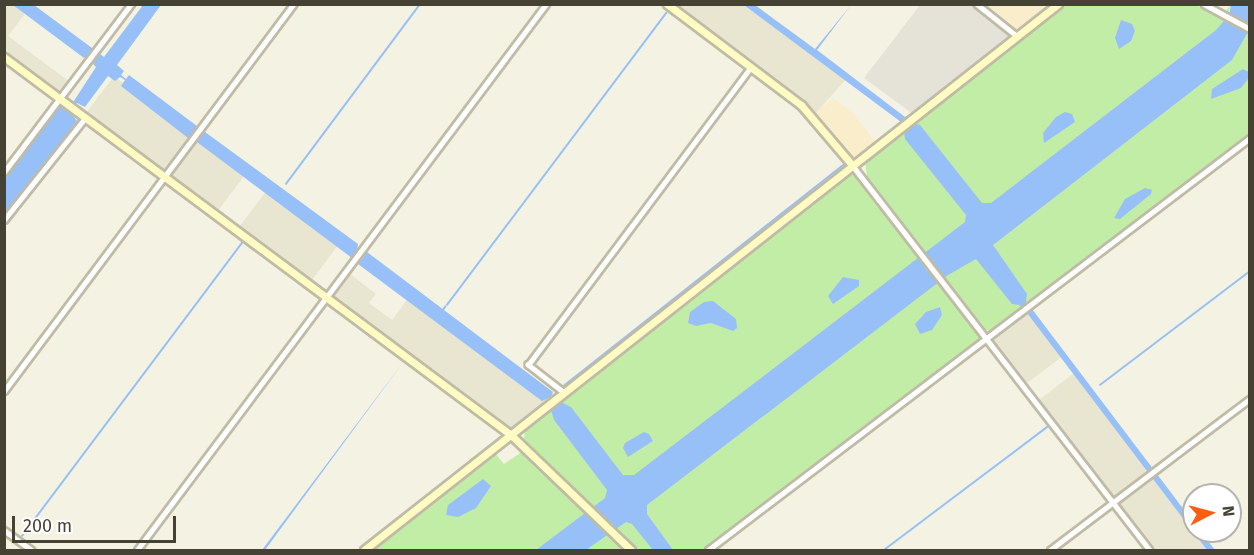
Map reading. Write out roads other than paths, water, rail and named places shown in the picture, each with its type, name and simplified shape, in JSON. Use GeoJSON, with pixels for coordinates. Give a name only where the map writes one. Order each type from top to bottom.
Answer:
{"type":"FeatureCollection","features":[{"type":"Feature","properties":{"kind":"street"},"geometry":{"type":"LineString","coordinates":[[4,172],[131,4]]}},
{"type":"Feature","properties":{"kind":"street"},"geometry":{"type":"LineString","coordinates":[[4,391],[294,4]]}},
{"type":"Feature","properties":{"kind":"street"},"geometry":{"type":"LineString","coordinates":[[137,550],[546,4]]}},
{"type":"Feature","properties":{"kind":"street"},"geometry":{"type":"LineString","coordinates":[[667,4],[813,117],[988,337],[1150,550]]}},
{"type":"Feature","properties":{"kind":"street"},"geometry":{"type":"LineString","coordinates":[[976,4],[1017,36]]}},
{"type":"Feature","properties":{"kind":"street"},"geometry":{"type":"LineString","coordinates":[[364,550],[1058,4]]}},
{"type":"Feature","properties":{"kind":"street"},"geometry":{"type":"LineString","coordinates":[[1204,4],[1250,29]]}},
{"type":"Feature","properties":{"kind":"street"},"geometry":{"type":"LineString","coordinates":[[4,57],[511,435],[631,550]]}},
{"type":"Feature","properties":{"kind":"street"},"geometry":{"type":"LineString","coordinates":[[564,393],[528,365],[751,67]]}},
{"type":"Feature","properties":{"kind":"street"},"geometry":{"type":"LineString","coordinates":[[4,220],[85,118]]}},
{"type":"Feature","properties":{"kind":"street"},"geometry":{"type":"LineString","coordinates":[[708,550],[1250,138]]}},
{"type":"Feature","properties":{"kind":"street"},"geometry":{"type":"LineString","coordinates":[[1050,550],[1250,399]]}},
{"type":"Feature","properties":{"kind":"street"},"geometry":{"type":"LineString","coordinates":[[4,530],[32,550]]}},
{"type":"Feature","properties":{"kind":"water"},"geometry":{"type":"Polygon","coordinates":[[[13,5],[34,5],[92,48],[90,52],[97,58],[100,54],[104,57],[143,5],[161,5],[117,65],[124,71],[121,75],[126,79],[129,75],[197,126],[195,130],[201,135],[205,132],[358,244],[357,251],[363,256],[367,252],[553,392],[551,397],[542,401],[358,264],[361,259],[355,254],[352,258],[197,142],[200,138],[193,133],[188,138],[121,86],[125,80],[120,77],[115,81],[108,76],[85,107],[77,103],[70,112],[77,121],[5,217],[5,179],[57,108],[60,105],[68,110],[96,67],[93,64],[96,59],[89,54],[84,58],[13,5]]]}},
{"type":"Feature","properties":{"kind":"water"},"geometry":{"type":"Polygon","coordinates":[[[744,5],[755,5],[815,49],[851,5],[817,50],[905,117],[912,113],[901,122],[744,5]]]}},
{"type":"Feature","properties":{"kind":"water"},"geometry":{"type":"Polygon","coordinates":[[[1231,5],[1249,5],[1249,30],[1232,60],[993,245],[1027,294],[1026,301],[1182,507],[1182,517],[1027,313],[1019,305],[1012,304],[976,259],[948,275],[647,505],[647,514],[673,550],[653,550],[632,524],[626,522],[586,550],[536,550],[605,498],[607,490],[554,420],[551,410],[561,402],[571,407],[623,475],[634,475],[965,222],[966,215],[905,139],[904,132],[915,124],[920,125],[982,203],[991,203],[1216,30],[1229,15],[1231,5]]]}},
{"type":"Feature","properties":{"kind":"water"},"geometry":{"type":"Polygon","coordinates":[[[1121,20],[1132,24],[1135,31],[1131,41],[1119,49],[1115,38],[1121,20]]]}},
{"type":"Feature","properties":{"kind":"water"},"geometry":{"type":"Polygon","coordinates":[[[1243,69],[1249,72],[1248,79],[1241,88],[1211,99],[1212,89],[1243,69]]]}},
{"type":"Feature","properties":{"kind":"water"},"geometry":{"type":"Polygon","coordinates":[[[1065,112],[1072,114],[1075,122],[1044,143],[1043,133],[1056,117],[1065,112]]]}},
{"type":"Feature","properties":{"kind":"water"},"geometry":{"type":"Polygon","coordinates":[[[1145,188],[1152,190],[1151,194],[1120,219],[1114,218],[1125,199],[1145,188]]]}},
{"type":"Feature","properties":{"kind":"water"},"geometry":{"type":"Polygon","coordinates":[[[843,277],[859,280],[859,286],[833,304],[828,296],[843,277]]]}},
{"type":"Feature","properties":{"kind":"water"},"geometry":{"type":"Polygon","coordinates":[[[713,301],[736,319],[737,328],[733,331],[711,323],[696,326],[688,323],[690,312],[704,302],[713,301]]]}},
{"type":"Feature","properties":{"kind":"water"},"geometry":{"type":"Polygon","coordinates":[[[940,307],[942,315],[932,330],[920,334],[915,324],[926,312],[940,307]]]}},
{"type":"Feature","properties":{"kind":"water"},"geometry":{"type":"Polygon","coordinates":[[[404,361],[265,550],[262,550],[404,361]]]}},
{"type":"Feature","properties":{"kind":"water"},"geometry":{"type":"Polygon","coordinates":[[[644,432],[649,434],[653,441],[628,457],[623,448],[625,443],[644,432]]]}},
{"type":"Feature","properties":{"kind":"water"},"geometry":{"type":"Polygon","coordinates":[[[483,479],[491,486],[476,508],[458,517],[446,515],[448,505],[483,479]]]}},
{"type":"Feature","properties":{"kind":"water"},"geometry":{"type":"Polygon","coordinates":[[[1202,543],[1209,543],[1215,550],[1207,550],[1202,543]]]}},
{"type":"Feature","properties":{"kind":"waterway"},"geometry":{"type":"LineString","coordinates":[[286,184],[420,4]]}},
{"type":"Feature","properties":{"kind":"waterway"},"geometry":{"type":"LineString","coordinates":[[447,305],[666,13]]}},
{"type":"Feature","properties":{"kind":"waterway"},"geometry":{"type":"LineString","coordinates":[[561,388],[843,165]]}},
{"type":"Feature","properties":{"kind":"waterway"},"geometry":{"type":"LineString","coordinates":[[22,536],[243,242]]}},
{"type":"Feature","properties":{"kind":"waterway"},"geometry":{"type":"LineString","coordinates":[[1100,385],[1250,271]]}},
{"type":"Feature","properties":{"kind":"waterway"},"geometry":{"type":"LineString","coordinates":[[884,550],[1047,427]]}}]}
